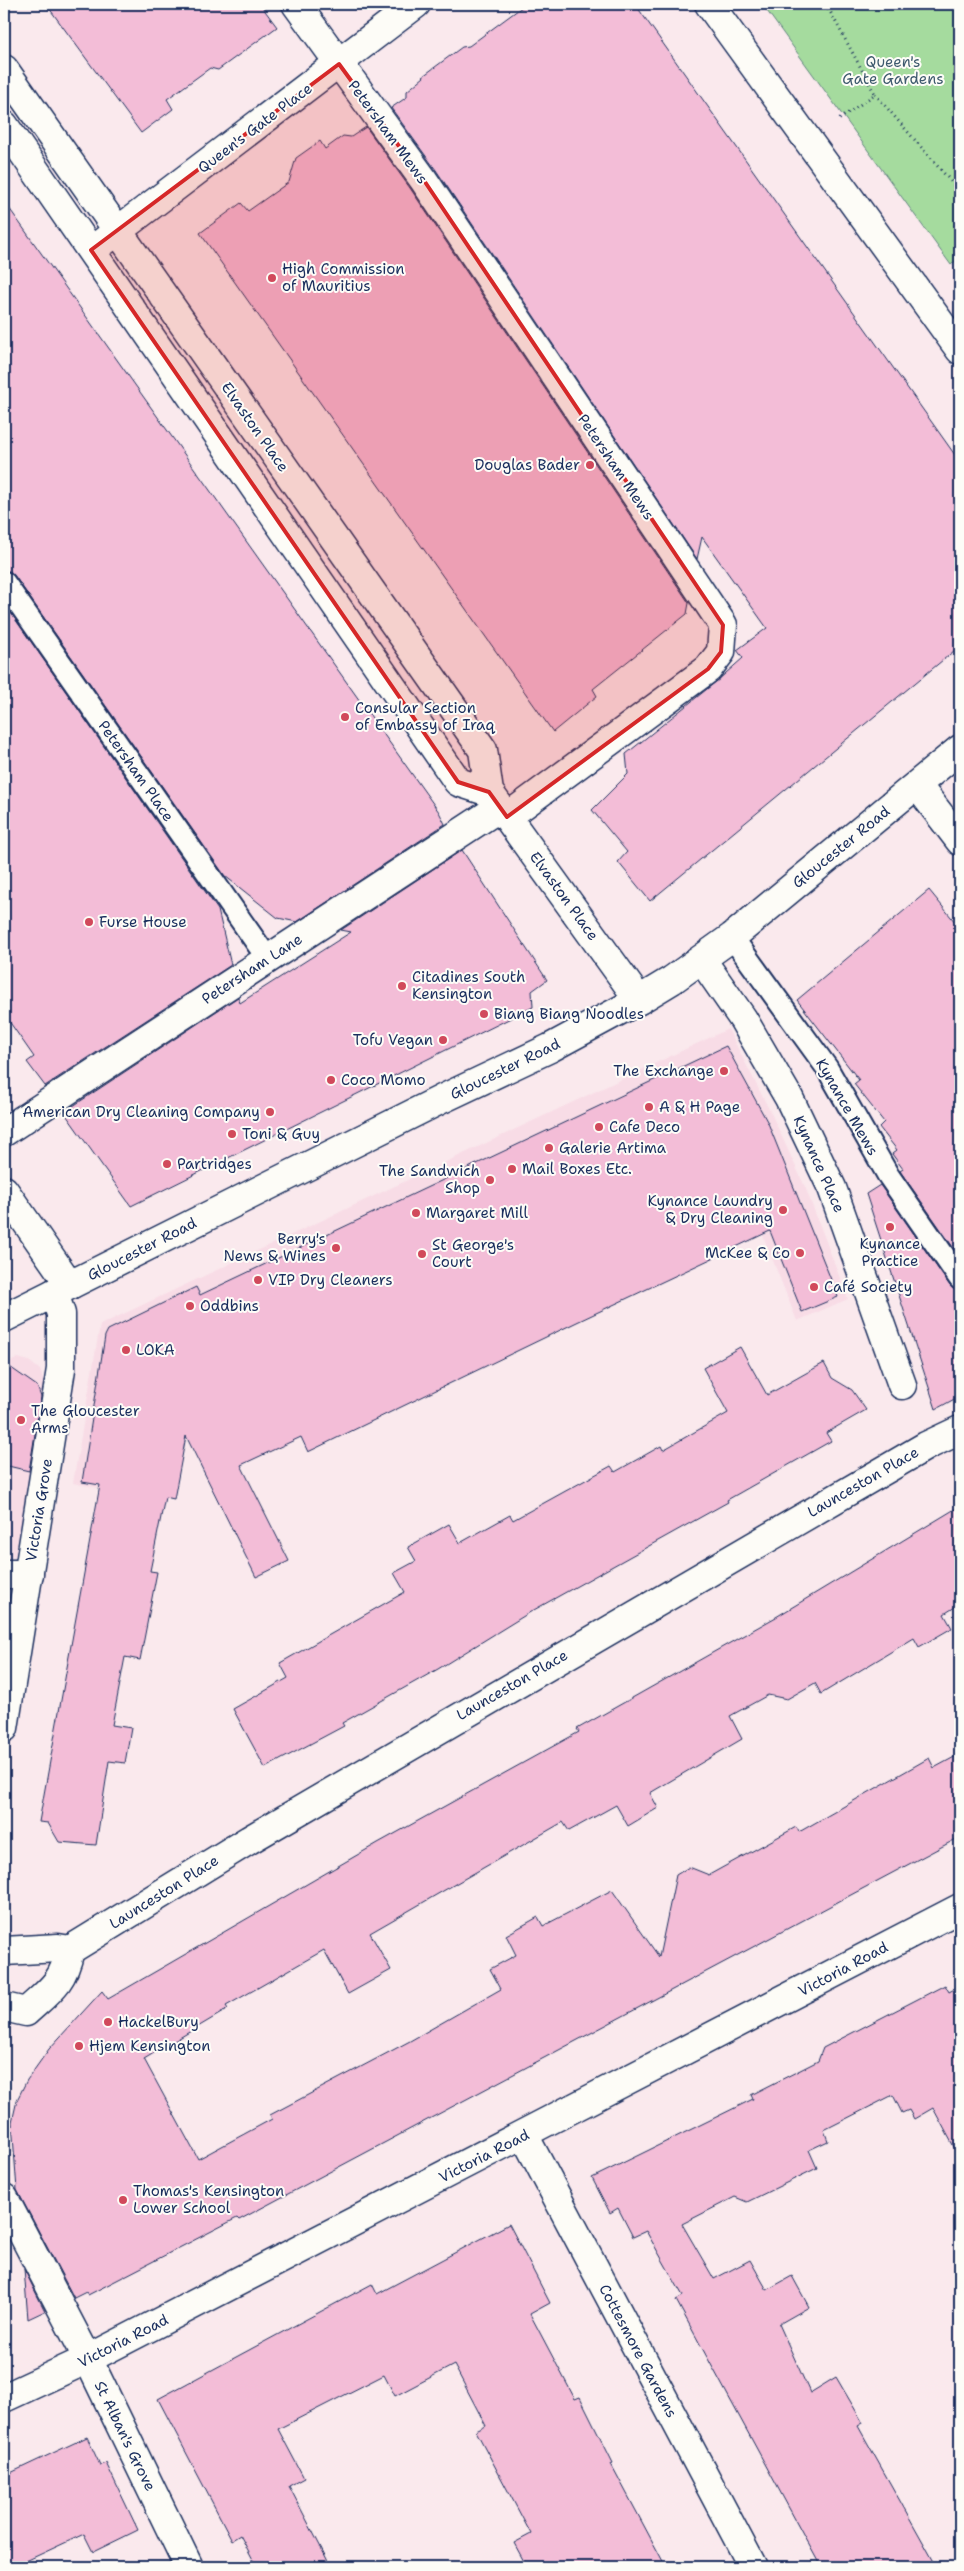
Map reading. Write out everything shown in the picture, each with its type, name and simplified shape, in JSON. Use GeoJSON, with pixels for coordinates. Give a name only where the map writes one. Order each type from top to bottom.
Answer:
{"type":"FeatureCollection","features":[{"type":"Feature","properties":{"kind":"street","name":"Petersham Mews"},"geometry":{"type":"LineString","coordinates":[[296,4],[423,179],[723,625],[721,652],[708,669],[499,805]]}},
{"type":"Feature","properties":{"kind":"street","name":"Queen's Gate Place"},"geometry":{"type":"LineString","coordinates":[[91,250],[340,64],[416,4]]}},
{"type":"Feature","properties":{"kind":"street"},"geometry":{"type":"LineString","coordinates":[[709,4],[960,350]]}},
{"type":"Feature","properties":{"kind":"street","name":"Elvaston Place"},"geometry":{"type":"LineString","coordinates":[[4,69],[483,750],[499,805],[639,1000]]}},
{"type":"Feature","properties":{"kind":"street"},"geometry":{"type":"LineString","coordinates":[[4,125],[458,782],[499,805]]}},
{"type":"Feature","properties":{"kind":"street","name":"Gloucester Road"},"geometry":{"type":"LineString","coordinates":[[4,1318],[550,1048],[639,1000],[702,960],[732,937],[960,749]]}},
{"type":"Feature","properties":{"kind":"street"},"geometry":{"type":"LineString","coordinates":[[917,785],[960,841]]}},
{"type":"Feature","properties":{"kind":"street","name":"Petersham Lane"},"geometry":{"type":"LineString","coordinates":[[4,1132],[499,805]]}},
{"type":"Feature","properties":{"kind":"street","name":"Kynance Place"},"geometry":{"type":"LineString","coordinates":[[702,960],[743,1019],[789,1098],[832,1188],[902,1385]]}},
{"type":"Feature","properties":{"kind":"street","name":"Victoria Grove"},"geometry":{"type":"LineString","coordinates":[[4,1190],[62,1289],[61,1368],[16,1574],[11,1674],[4,1728]]}},
{"type":"Feature","properties":{"kind":"street","name":"Launceston Place"},"geometry":{"type":"LineString","coordinates":[[70,1950],[249,1840],[631,1615],[926,1446],[960,1430]]}},
{"type":"Feature","properties":{"kind":"street","name":"Victoria Road"},"geometry":{"type":"LineString","coordinates":[[4,2398],[88,2359],[524,2136],[960,1908]]}},
{"type":"Feature","properties":{"kind":"street"},"geometry":{"type":"LineString","coordinates":[[4,1950],[58,1948],[70,1950],[66,1970],[58,1982],[26,2012],[4,2007]]}},
{"type":"Feature","properties":{"kind":"street","name":"Cottesmore Gardens"},"geometry":{"type":"LineString","coordinates":[[524,2136],[753,2567]]}},
{"type":"Feature","properties":{"kind":"street","name":"St Alban's Grove"},"geometry":{"type":"LineString","coordinates":[[4,2198],[88,2359],[189,2567]]}},
{"type":"Feature","properties":{"kind":"lane","name":"Petersham Place"},"geometry":{"type":"LineString","coordinates":[[4,582],[268,959]]}},
{"type":"Feature","properties":{"kind":"lane","name":"Kynance Mews"},"geometry":{"type":"LineString","coordinates":[[732,937],[827,1068],[888,1176],[960,1278]]}},
{"type":"Feature","properties":{"kind":"path"},"geometry":{"type":"LineString","coordinates":[[826,4],[875,94],[960,192]]}},
{"type":"Feature","properties":{"kind":"path"},"geometry":{"type":"LineString","coordinates":[[843,116],[875,94]]}},
{"type":"Feature","properties":{"kind":"highlighted area"},"geometry":{"type":"Polygon","coordinates":[[[339,64],[423,179],[723,625],[721,652],[708,669],[507,817],[489,792],[458,782],[91,250],[339,64]]]}},
{"type":"Feature","properties":{"kind":"shaded area"},"geometry":{"type":"Polygon","coordinates":[[[728,1029],[770,1111],[806,1189],[848,1299],[797,1321],[720,1128],[156,1385],[151,1498],[73,1483],[100,1325],[728,1029]]]}},
{"type":"Feature","properties":{"kind":"shaded area"},"geometry":{"type":"Polygon","coordinates":[[[18,1358],[29,1361],[40,1370],[45,1385],[22,1551],[7,1561],[4,1554],[4,1365],[18,1358]]]}},
{"type":"Feature","properties":{"kind":"green space","name":"Queen's Gate Gardens"},"geometry":{"type":"Polygon","coordinates":[[[762,4],[960,4],[960,257],[951,265],[762,4]]]}},
{"type":"Feature","properties":{"kind":"building"},"geometry":{"type":"Polygon","coordinates":[[[46,4],[260,4],[277,27],[218,70],[210,68],[167,99],[173,109],[141,133],[46,4]]]}},
{"type":"Feature","properties":{"kind":"building"},"geometry":{"type":"Polygon","coordinates":[[[526,4],[635,4],[960,462],[960,646],[650,901],[618,862],[627,852],[592,810],[628,774],[626,754],[743,658],[737,650],[767,628],[702,537],[697,559],[436,170],[391,108],[407,97],[407,91],[423,76],[462,47],[469,46],[526,4]]]}},
{"type":"Feature","properties":{"kind":"building"},"geometry":{"type":"Polygon","coordinates":[[[366,127],[410,188],[689,603],[687,614],[593,689],[597,696],[553,732],[200,233],[241,203],[248,211],[289,182],[296,158],[320,141],[325,149],[343,136],[351,137],[366,127]]]}},
{"type":"Feature","properties":{"kind":"building"},"geometry":{"type":"Polygon","coordinates":[[[4,201],[439,812],[445,824],[297,922],[278,918],[225,876],[14,575],[4,570],[4,201]]]}},
{"type":"Feature","properties":{"kind":"building"},"geometry":{"type":"Polygon","coordinates":[[[4,603],[218,910],[231,965],[45,1086],[27,1062],[34,1057],[4,1014],[4,603]]]}},
{"type":"Feature","properties":{"kind":"building","name":"Citadines South Kensington"},"geometry":{"type":"Polygon","coordinates":[[[462,850],[547,980],[532,991],[533,1007],[131,1206],[64,1112],[238,997],[240,1003],[351,932],[341,930],[462,850]]]}},
{"type":"Feature","properties":{"kind":"building"},"geometry":{"type":"Polygon","coordinates":[[[929,890],[960,928],[960,1257],[900,1171],[903,1169],[892,1154],[897,1150],[879,1127],[884,1122],[854,1084],[859,1080],[797,1000],[929,890]]]}},
{"type":"Feature","properties":{"kind":"building","name":"St George's Court"},"geometry":{"type":"Polygon","coordinates":[[[726,1046],[768,1123],[838,1297],[802,1312],[770,1231],[308,1452],[301,1437],[241,1465],[289,1561],[256,1577],[186,1436],[174,1499],[165,1497],[150,1571],[157,1572],[140,1660],[125,1657],[112,1725],[131,1728],[125,1763],[109,1761],[96,1845],[59,1842],[48,1823],[39,1822],[100,1485],[82,1482],[105,1336],[108,1330],[196,1287],[200,1295],[726,1046]]]}},
{"type":"Feature","properties":{"kind":"building"},"geometry":{"type":"Polygon","coordinates":[[[880,1185],[950,1286],[960,1291],[960,1396],[936,1409],[866,1194],[880,1185]]]}},
{"type":"Feature","properties":{"kind":"building"},"geometry":{"type":"Polygon","coordinates":[[[740,1347],[767,1395],[824,1363],[832,1378],[852,1390],[866,1410],[826,1433],[831,1441],[727,1500],[728,1502],[532,1611],[438,1669],[342,1723],[344,1726],[265,1768],[233,1709],[288,1678],[280,1663],[405,1592],[394,1573],[416,1561],[408,1547],[449,1524],[460,1543],[510,1515],[513,1520],[611,1466],[615,1472],[661,1446],[663,1450],[728,1413],[703,1368],[740,1347]]]}},
{"type":"Feature","properties":{"kind":"building","name":"The Gloucester Arms"},"geometry":{"type":"Polygon","coordinates":[[[4,1363],[37,1386],[41,1397],[29,1471],[4,1465],[4,1363]]]}},
{"type":"Feature","properties":{"kind":"building"},"geometry":{"type":"Polygon","coordinates":[[[960,1506],[960,1604],[944,1614],[952,1628],[919,1647],[914,1638],[821,1694],[815,1683],[787,1699],[768,1695],[730,1716],[742,1739],[650,1793],[658,1808],[628,1826],[616,1805],[569,1831],[563,1822],[370,1933],[391,1970],[348,1994],[324,1950],[226,2006],[228,2009],[144,2059],[198,2159],[272,2119],[270,2115],[410,2041],[501,1989],[490,1969],[516,1955],[506,1935],[538,1917],[543,1926],[612,1890],[659,1957],[676,1875],[689,1867],[709,1875],[796,1827],[799,1832],[929,1758],[934,1768],[960,1754],[960,1837],[239,2220],[237,2218],[88,2295],[86,2292],[74,2298],[17,2190],[12,2122],[17,2100],[27,2080],[49,2049],[102,1991],[108,1999],[378,1843],[579,1732],[577,1729],[776,1617],[960,1506]]]}},
{"type":"Feature","properties":{"kind":"building"},"geometry":{"type":"Polygon","coordinates":[[[945,1985],[949,1992],[960,1986],[960,2158],[933,2108],[914,2119],[909,2110],[902,2113],[893,2095],[824,2130],[828,2141],[809,2150],[817,2168],[747,2202],[735,2197],[682,2224],[714,2279],[750,2260],[767,2290],[792,2276],[809,2307],[779,2324],[810,2393],[836,2377],[863,2423],[858,2426],[937,2567],[821,2567],[676,2300],[683,2296],[646,2231],[633,2237],[618,2208],[610,2213],[592,2178],[753,2099],[751,2095],[818,2061],[823,2048],[945,1985]]]}},
{"type":"Feature","properties":{"kind":"building"},"geometry":{"type":"Polygon","coordinates":[[[509,2224],[550,2303],[530,2314],[575,2399],[580,2397],[613,2463],[611,2464],[666,2567],[527,2567],[514,2543],[531,2534],[476,2431],[486,2426],[454,2365],[395,2396],[384,2375],[278,2429],[304,2478],[289,2486],[331,2567],[257,2567],[240,2535],[232,2540],[158,2399],[372,2284],[377,2294],[509,2224]]]}},
{"type":"Feature","properties":{"kind":"building"},"geometry":{"type":"Polygon","coordinates":[[[24,2269],[45,2311],[28,2319],[24,2269]]]}},
{"type":"Feature","properties":{"kind":"building"},"geometry":{"type":"Polygon","coordinates":[[[87,2437],[100,2465],[106,2463],[138,2530],[93,2552],[84,2534],[13,2567],[4,2567],[4,2476],[87,2437]]]}},
{"type":"Feature","properties":{"kind":"place","name":"High Commission of Mauritius"},"geometry":{"type":"Point","coordinates":[272,278]}},
{"type":"Feature","properties":{"kind":"place","name":"Douglas Bader"},"geometry":{"type":"Point","coordinates":[590,465]}},
{"type":"Feature","properties":{"kind":"place","name":"Consular Section of Embassy of Iraq"},"geometry":{"type":"Point","coordinates":[345,717]}},
{"type":"Feature","properties":{"kind":"place","name":"Furse House"},"geometry":{"type":"Point","coordinates":[89,922]}},
{"type":"Feature","properties":{"kind":"place","name":"Citadines South Kensington"},"geometry":{"type":"Point","coordinates":[402,986]}},
{"type":"Feature","properties":{"kind":"place","name":"Biang Biang Noodles"},"geometry":{"type":"Point","coordinates":[484,1014]}},
{"type":"Feature","properties":{"kind":"place","name":"Tofu Vegan"},"geometry":{"type":"Point","coordinates":[443,1040]}},
{"type":"Feature","properties":{"kind":"place","name":"The Exchange"},"geometry":{"type":"Point","coordinates":[724,1071]}},
{"type":"Feature","properties":{"kind":"place","name":"Coco Momo"},"geometry":{"type":"Point","coordinates":[331,1080]}},
{"type":"Feature","properties":{"kind":"place","name":"A & H Page"},"geometry":{"type":"Point","coordinates":[649,1107]}},
{"type":"Feature","properties":{"kind":"place","name":"American Dry Cleaning Company"},"geometry":{"type":"Point","coordinates":[270,1112]}},
{"type":"Feature","properties":{"kind":"place","name":"Cafe Deco"},"geometry":{"type":"Point","coordinates":[599,1127]}},
{"type":"Feature","properties":{"kind":"place","name":"Toni & Guy"},"geometry":{"type":"Point","coordinates":[232,1134]}},
{"type":"Feature","properties":{"kind":"place","name":"Galerie Artima"},"geometry":{"type":"Point","coordinates":[549,1148]}},
{"type":"Feature","properties":{"kind":"place","name":"Partridges"},"geometry":{"type":"Point","coordinates":[167,1164]}},
{"type":"Feature","properties":{"kind":"place","name":"Mail Boxes Etc."},"geometry":{"type":"Point","coordinates":[512,1169]}},
{"type":"Feature","properties":{"kind":"place","name":"The Sandwich Shop"},"geometry":{"type":"Point","coordinates":[490,1180]}},
{"type":"Feature","properties":{"kind":"place","name":"Kynance Laundry & Dry Cleaning"},"geometry":{"type":"Point","coordinates":[783,1210]}},
{"type":"Feature","properties":{"kind":"place","name":"Margaret Mill"},"geometry":{"type":"Point","coordinates":[416,1213]}},
{"type":"Feature","properties":{"kind":"place","name":"Kynance Practice"},"geometry":{"type":"Point","coordinates":[890,1227]}},
{"type":"Feature","properties":{"kind":"place","name":"Berry's News & Wines"},"geometry":{"type":"Point","coordinates":[336,1248]}},
{"type":"Feature","properties":{"kind":"place","name":"McKee & Co"},"geometry":{"type":"Point","coordinates":[800,1253]}},
{"type":"Feature","properties":{"kind":"place","name":"St George's Court"},"geometry":{"type":"Point","coordinates":[422,1254]}},
{"type":"Feature","properties":{"kind":"place","name":"VIP Dry Cleaners"},"geometry":{"type":"Point","coordinates":[258,1280]}},
{"type":"Feature","properties":{"kind":"place","name":"Café Society"},"geometry":{"type":"Point","coordinates":[814,1287]}},
{"type":"Feature","properties":{"kind":"place","name":"Oddbins"},"geometry":{"type":"Point","coordinates":[190,1306]}},
{"type":"Feature","properties":{"kind":"place","name":"LOKA"},"geometry":{"type":"Point","coordinates":[126,1350]}},
{"type":"Feature","properties":{"kind":"place","name":"The Gloucester Arms"},"geometry":{"type":"Point","coordinates":[21,1420]}},
{"type":"Feature","properties":{"kind":"place","name":"HackelBury"},"geometry":{"type":"Point","coordinates":[108,2022]}},
{"type":"Feature","properties":{"kind":"place","name":"Hjem Kensington"},"geometry":{"type":"Point","coordinates":[79,2046]}},
{"type":"Feature","properties":{"kind":"place","name":"Thomas's Kensington Lower School"},"geometry":{"type":"Point","coordinates":[123,2200]}}]}
